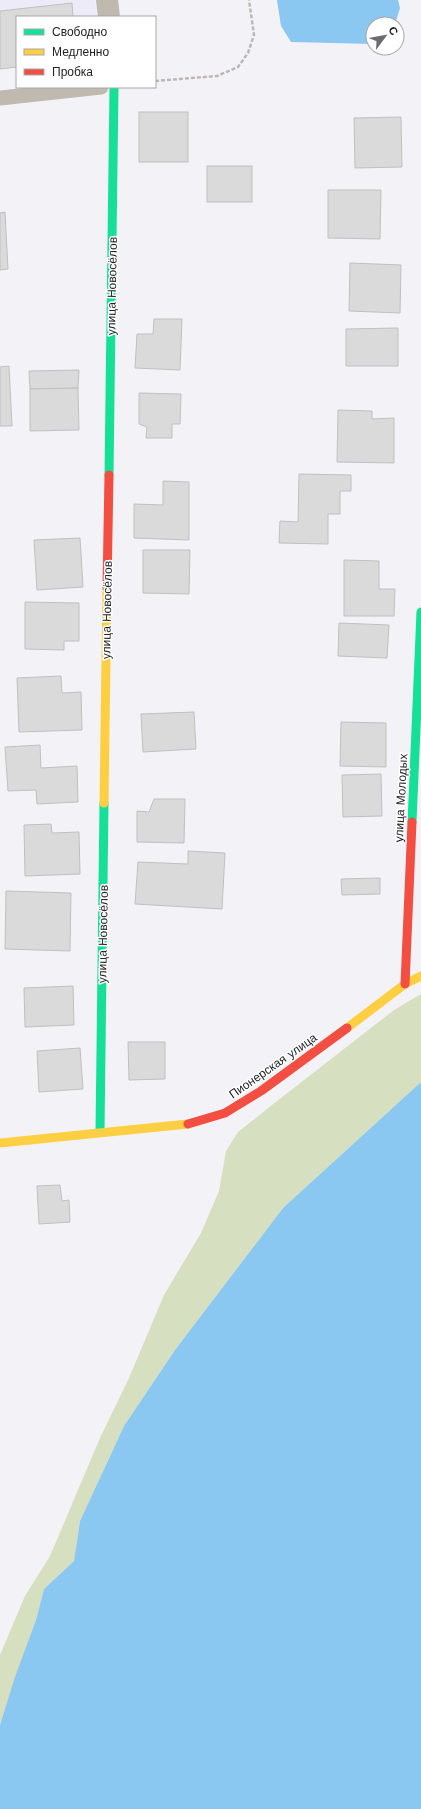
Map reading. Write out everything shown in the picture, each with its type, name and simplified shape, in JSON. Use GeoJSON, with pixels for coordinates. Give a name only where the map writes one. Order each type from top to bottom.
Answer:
{"type":"FeatureCollection","features":[{"type":"Feature","properties":{"kind":"street"},"geometry":{"type":"LineString","coordinates":[[107,0],[109,16]]}},
{"type":"Feature","properties":{"kind":"street","name":"улица Новосёлов"},"geometry":{"type":"LineString","coordinates":[[100,1132],[114,88]]}},
{"type":"Feature","properties":{"kind":"street","name":"улица Молодых"},"geometry":{"type":"LineString","coordinates":[[404,984],[421,612]]}},
{"type":"Feature","properties":{"kind":"street","name":"Пионерская улица"},"geometry":{"type":"LineString","coordinates":[[0,1143],[183,1125],[224,1114],[261,1092],[404,984],[421,976]]}},
{"type":"Feature","properties":{"kind":"lane"},"geometry":{"type":"LineString","coordinates":[[0,98],[92,88]]}},
{"type":"Feature","properties":{"kind":"path"},"geometry":{"type":"LineString","coordinates":[[156,81],[217,76],[238,67],[248,53],[254,35],[249,0]]}},
{"type":"Feature","properties":{"kind":"shaded area"},"geometry":{"type":"Polygon","coordinates":[[[0,0],[95,0],[97,16],[16,16],[0,69],[0,0]]]}},
{"type":"Feature","properties":{"kind":"green space"},"geometry":{"type":"Polygon","coordinates":[[[421,994],[421,1082],[283,1208],[175,1350],[124,1426],[80,1521],[74,1561],[44,1589],[36,1620],[0,1725],[0,1655],[25,1596],[50,1556],[100,1438],[129,1378],[164,1295],[201,1233],[219,1191],[226,1151],[238,1132],[394,1010],[421,994]]]}},
{"type":"Feature","properties":{"kind":"water"},"geometry":{"type":"Polygon","coordinates":[[[277,0],[398,0],[400,8],[398,16],[365,16],[365,44],[291,42],[281,26],[277,0]]]}},
{"type":"Feature","properties":{"kind":"water"},"geometry":{"type":"Polygon","coordinates":[[[421,1082],[421,1809],[0,1809],[0,1725],[15,1677],[36,1620],[44,1589],[74,1561],[80,1521],[124,1426],[175,1350],[283,1208],[421,1082]]]}},
{"type":"Feature","properties":{"kind":"building"},"geometry":{"type":"Polygon","coordinates":[[[72,3],[73,16],[16,16],[16,67],[0,69],[0,11],[72,3]]]}},
{"type":"Feature","properties":{"kind":"building"},"geometry":{"type":"Polygon","coordinates":[[[139,112],[188,112],[188,162],[139,162],[139,112]]]}},
{"type":"Feature","properties":{"kind":"building"},"geometry":{"type":"Polygon","coordinates":[[[401,117],[402,167],[355,168],[354,118],[401,117]]]}},
{"type":"Feature","properties":{"kind":"building"},"geometry":{"type":"Polygon","coordinates":[[[207,166],[252,166],[252,202],[207,202],[207,166]]]}},
{"type":"Feature","properties":{"kind":"building"},"geometry":{"type":"Polygon","coordinates":[[[328,190],[381,190],[380,239],[328,238],[328,190]]]}},
{"type":"Feature","properties":{"kind":"building"},"geometry":{"type":"Polygon","coordinates":[[[5,212],[8,269],[0,270],[0,213],[5,212]]]}},
{"type":"Feature","properties":{"kind":"building"},"geometry":{"type":"Polygon","coordinates":[[[350,263],[401,265],[400,313],[349,311],[350,263]]]}},
{"type":"Feature","properties":{"kind":"building"},"geometry":{"type":"Polygon","coordinates":[[[154,319],[182,319],[180,370],[135,368],[137,334],[153,334],[154,319]]]}},
{"type":"Feature","properties":{"kind":"building"},"geometry":{"type":"Polygon","coordinates":[[[398,328],[398,366],[346,366],[346,329],[398,328]]]}},
{"type":"Feature","properties":{"kind":"building"},"geometry":{"type":"Polygon","coordinates":[[[9,366],[12,426],[0,426],[0,367],[9,366]]]}},
{"type":"Feature","properties":{"kind":"building"},"geometry":{"type":"Polygon","coordinates":[[[79,370],[78,388],[30,389],[29,371],[79,370]]]}},
{"type":"Feature","properties":{"kind":"building"},"geometry":{"type":"Polygon","coordinates":[[[78,388],[79,430],[30,431],[30,389],[78,388]]]}},
{"type":"Feature","properties":{"kind":"building"},"geometry":{"type":"Polygon","coordinates":[[[139,393],[181,394],[180,424],[172,424],[172,438],[146,438],[147,427],[139,424],[139,393]]]}},
{"type":"Feature","properties":{"kind":"building"},"geometry":{"type":"Polygon","coordinates":[[[338,410],[372,411],[372,419],[394,418],[394,463],[337,462],[338,410]]]}},
{"type":"Feature","properties":{"kind":"building"},"geometry":{"type":"Polygon","coordinates":[[[299,474],[351,475],[351,491],[340,491],[340,514],[328,514],[328,544],[279,543],[280,521],[298,522],[299,474]]]}},
{"type":"Feature","properties":{"kind":"building"},"geometry":{"type":"Polygon","coordinates":[[[163,481],[189,482],[189,540],[134,538],[134,504],[163,505],[163,481]]]}},
{"type":"Feature","properties":{"kind":"building"},"geometry":{"type":"Polygon","coordinates":[[[80,538],[83,587],[37,590],[34,540],[80,538]]]}},
{"type":"Feature","properties":{"kind":"building"},"geometry":{"type":"Polygon","coordinates":[[[143,550],[190,550],[189,594],[143,593],[143,550]]]}},
{"type":"Feature","properties":{"kind":"building"},"geometry":{"type":"Polygon","coordinates":[[[344,560],[379,561],[379,589],[395,589],[394,616],[344,616],[344,560]]]}},
{"type":"Feature","properties":{"kind":"building"},"geometry":{"type":"Polygon","coordinates":[[[25,602],[79,603],[79,641],[64,641],[64,650],[25,649],[25,602]]]}},
{"type":"Feature","properties":{"kind":"building"},"geometry":{"type":"Polygon","coordinates":[[[339,623],[389,625],[387,658],[338,656],[339,623]]]}},
{"type":"Feature","properties":{"kind":"building"},"geometry":{"type":"Polygon","coordinates":[[[61,676],[62,693],[81,692],[82,730],[19,732],[17,678],[61,676]]]}},
{"type":"Feature","properties":{"kind":"building"},"geometry":{"type":"Polygon","coordinates":[[[194,712],[196,749],[143,752],[141,714],[194,712]]]}},
{"type":"Feature","properties":{"kind":"building"},"geometry":{"type":"Polygon","coordinates":[[[341,722],[386,723],[386,767],[340,766],[341,722]]]}},
{"type":"Feature","properties":{"kind":"building"},"geometry":{"type":"Polygon","coordinates":[[[40,745],[41,768],[77,766],[78,802],[37,804],[36,790],[8,791],[5,747],[40,745]]]}},
{"type":"Feature","properties":{"kind":"building"},"geometry":{"type":"Polygon","coordinates":[[[381,774],[382,816],[343,817],[342,775],[381,774]]]}},
{"type":"Feature","properties":{"kind":"building"},"geometry":{"type":"Polygon","coordinates":[[[154,799],[185,799],[184,843],[137,842],[137,811],[149,812],[154,799]]]}},
{"type":"Feature","properties":{"kind":"building"},"geometry":{"type":"Polygon","coordinates":[[[51,824],[52,833],[79,832],[80,874],[25,876],[24,825],[51,824]]]}},
{"type":"Feature","properties":{"kind":"building"},"geometry":{"type":"Polygon","coordinates":[[[188,851],[225,853],[222,909],[135,904],[138,862],[188,864],[188,851]]]}},
{"type":"Feature","properties":{"kind":"building"},"geometry":{"type":"Polygon","coordinates":[[[380,878],[380,894],[342,895],[341,879],[380,878]]]}},
{"type":"Feature","properties":{"kind":"building"},"geometry":{"type":"Polygon","coordinates":[[[6,891],[71,893],[70,951],[5,949],[6,891]]]}},
{"type":"Feature","properties":{"kind":"building"},"geometry":{"type":"Polygon","coordinates":[[[73,986],[74,1025],[25,1027],[24,988],[73,986]]]}},
{"type":"Feature","properties":{"kind":"building"},"geometry":{"type":"Polygon","coordinates":[[[128,1042],[165,1042],[165,1079],[129,1080],[128,1042]]]}},
{"type":"Feature","properties":{"kind":"building"},"geometry":{"type":"Polygon","coordinates":[[[80,1048],[83,1089],[39,1092],[37,1051],[80,1048]]]}},
{"type":"Feature","properties":{"kind":"building"},"geometry":{"type":"Polygon","coordinates":[[[60,1185],[62,1201],[69,1200],[70,1222],[39,1224],[37,1186],[60,1185]]]}},
{"type":"Feature","properties":{"kind":"traffic: fast"},"geometry":{"type":"LineString","coordinates":[[109,475],[114,88]]}},
{"type":"Feature","properties":{"kind":"traffic: fast"},"geometry":{"type":"LineString","coordinates":[[412,822],[421,612]]}},
{"type":"Feature","properties":{"kind":"traffic: fast"},"geometry":{"type":"LineString","coordinates":[[100,1132],[104,803]]}},
{"type":"Feature","properties":{"kind":"traffic: slow"},"geometry":{"type":"LineString","coordinates":[[104,803],[107,588]]}},
{"type":"Feature","properties":{"kind":"traffic: slow"},"geometry":{"type":"LineString","coordinates":[[347,1028],[405,984],[421,976]]}},
{"type":"Feature","properties":{"kind":"traffic: slow"},"geometry":{"type":"LineString","coordinates":[[0,1143],[188,1124]]}},
{"type":"Feature","properties":{"kind":"traffic: jam"},"geometry":{"type":"LineString","coordinates":[[107,588],[109,475]]}},
{"type":"Feature","properties":{"kind":"traffic: jam"},"geometry":{"type":"LineString","coordinates":[[405,984],[412,822]]}},
{"type":"Feature","properties":{"kind":"traffic: jam"},"geometry":{"type":"LineString","coordinates":[[188,1124],[225,1113],[261,1091],[347,1028]]}}]}
